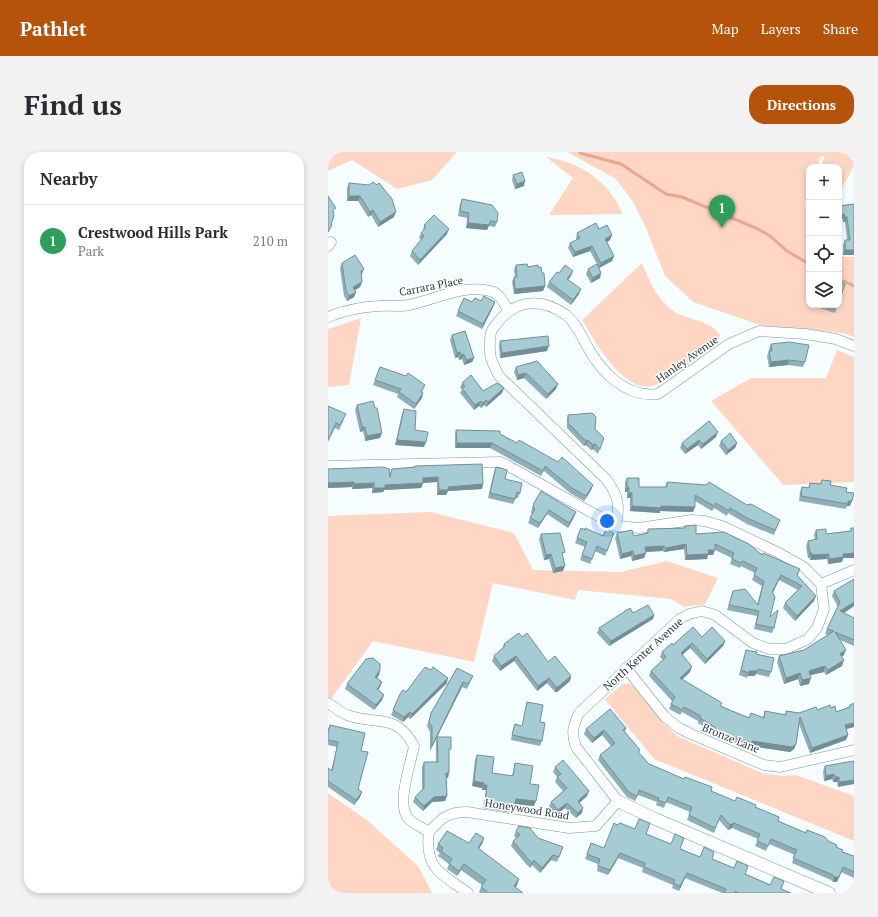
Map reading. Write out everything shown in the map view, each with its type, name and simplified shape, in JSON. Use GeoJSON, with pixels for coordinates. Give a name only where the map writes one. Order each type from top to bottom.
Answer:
{"type":"FeatureCollection","features":[{"type":"Feature","properties":{"kind":"street","name":"Carrara Place"},"geometry":{"type":"LineString","coordinates":[[328,317],[340,312],[378,306],[408,305],[452,292],[470,290],[490,291],[500,297],[508,310]]}},
{"type":"Feature","properties":{"kind":"street","name":"Hanley Avenue"},"geometry":{"type":"LineString","coordinates":[[508,310],[531,303],[544,304],[557,309],[567,316],[575,325],[587,347],[608,374],[623,387],[647,396],[658,394],[729,344],[759,331],[805,334],[836,339],[854,346]]}},
{"type":"Feature","properties":{"kind":"street"},"geometry":{"type":"LineString","coordinates":[[508,310],[490,331],[489,356],[500,376],[606,479],[615,491],[619,510],[616,526]]}},
{"type":"Feature","properties":{"kind":"street"},"geometry":{"type":"LineString","coordinates":[[328,466],[500,462],[616,526],[639,528],[692,520],[705,521],[722,526],[777,552],[804,567],[821,584],[854,570]]}},
{"type":"Feature","properties":{"kind":"street","name":"North Kenter Avenue"},"geometry":{"type":"LineString","coordinates":[[821,584],[824,609],[817,628],[808,639],[786,649],[769,649],[753,643],[715,615],[702,611],[688,614],[680,619],[626,668],[579,713],[572,726],[573,738],[576,747],[618,801],[653,818],[829,893]]}},
{"type":"Feature","properties":{"kind":"street","name":"Bronze Lane"},"geometry":{"type":"LineString","coordinates":[[626,668],[665,717],[679,728],[764,764],[780,768],[854,750]]}},
{"type":"Feature","properties":{"kind":"street"},"geometry":{"type":"LineString","coordinates":[[328,703],[347,715],[393,723],[408,733],[414,746],[403,797],[404,810],[408,819],[429,832],[427,845],[429,859],[437,869],[468,893]]}},
{"type":"Feature","properties":{"kind":"street","name":"Honeywood Road"},"geometry":{"type":"LineString","coordinates":[[429,832],[444,816],[455,812],[467,812],[569,828],[596,826],[618,801]]}},
{"type":"Feature","properties":{"kind":"shaded area"},"geometry":{"type":"Polygon","coordinates":[[[328,152],[457,152],[432,180],[397,189],[352,160],[328,171],[328,152]]]}},
{"type":"Feature","properties":{"kind":"shaded area"},"geometry":{"type":"Polygon","coordinates":[[[567,152],[854,152],[854,166],[842,188],[842,164],[822,164],[825,156],[820,157],[818,164],[806,164],[806,202],[804,209],[806,204],[806,308],[842,308],[842,257],[854,257],[854,337],[843,333],[763,326],[693,302],[665,276],[646,228],[633,202],[616,179],[567,152]]]}},
{"type":"Feature","properties":{"kind":"shaded area"},"geometry":{"type":"Polygon","coordinates":[[[546,157],[571,164],[592,175],[610,192],[623,214],[549,215],[573,178],[546,157]]]}},
{"type":"Feature","properties":{"kind":"shaded area"},"geometry":{"type":"Polygon","coordinates":[[[642,263],[655,290],[663,302],[680,315],[713,328],[720,336],[716,344],[666,380],[652,386],[641,386],[620,373],[602,352],[582,320],[642,263]]]}},
{"type":"Feature","properties":{"kind":"shaded area"},"geometry":{"type":"Polygon","coordinates":[[[361,318],[349,385],[328,387],[328,329],[361,318]]]}},
{"type":"Feature","properties":{"kind":"shaded area"},"geometry":{"type":"Polygon","coordinates":[[[837,350],[854,357],[854,482],[783,485],[711,401],[751,378],[826,378],[837,350]]]}},
{"type":"Feature","properties":{"kind":"shaded area"},"geometry":{"type":"Polygon","coordinates":[[[430,512],[514,533],[533,570],[621,572],[667,561],[718,578],[705,604],[684,607],[671,599],[578,590],[575,600],[493,583],[474,662],[373,641],[328,703],[328,516],[430,512]]]}},
{"type":"Feature","properties":{"kind":"shaded area"},"geometry":{"type":"Polygon","coordinates":[[[628,683],[633,686],[664,724],[679,737],[762,773],[783,776],[796,775],[854,796],[854,841],[654,759],[605,699],[623,684],[628,683]]]}},
{"type":"Feature","properties":{"kind":"shaded area"},"geometry":{"type":"Polygon","coordinates":[[[328,793],[368,821],[419,867],[432,893],[328,893],[328,793]]]}},
{"type":"Feature","properties":{"kind":"building"},"geometry":{"type":"Polygon","coordinates":[[[522,172],[525,181],[517,184],[513,175],[522,172]]]}},
{"type":"Feature","properties":{"kind":"building"},"geometry":{"type":"Polygon","coordinates":[[[373,182],[377,185],[379,183],[392,199],[396,212],[380,222],[373,210],[370,212],[360,196],[349,196],[349,183],[369,185],[373,182]]]}},
{"type":"Feature","properties":{"kind":"building"},"geometry":{"type":"Polygon","coordinates":[[[328,196],[336,208],[333,210],[334,216],[332,225],[328,232],[328,196]]]}},
{"type":"Feature","properties":{"kind":"building"},"geometry":{"type":"Polygon","coordinates":[[[462,199],[492,205],[498,213],[497,222],[490,221],[489,225],[468,223],[469,213],[460,211],[462,199]]]}},
{"type":"Feature","properties":{"kind":"building"},"geometry":{"type":"Polygon","coordinates":[[[854,204],[854,250],[845,250],[845,240],[850,240],[847,217],[845,217],[844,214],[842,214],[842,206],[854,204]]]}},
{"type":"Feature","properties":{"kind":"building"},"geometry":{"type":"Polygon","coordinates":[[[434,215],[449,229],[420,260],[412,251],[424,236],[421,233],[426,227],[424,225],[434,215]]]}},
{"type":"Feature","properties":{"kind":"building"},"geometry":{"type":"Polygon","coordinates":[[[596,223],[599,229],[607,225],[612,235],[605,239],[614,256],[601,263],[592,246],[575,252],[570,243],[580,238],[577,233],[596,223]]]}},
{"type":"Feature","properties":{"kind":"building"},"geometry":{"type":"Polygon","coordinates":[[[355,255],[364,269],[361,271],[362,282],[353,287],[356,292],[349,296],[346,291],[342,263],[355,255]]]}},
{"type":"Feature","properties":{"kind":"building"},"geometry":{"type":"Polygon","coordinates":[[[527,264],[528,267],[538,265],[538,267],[541,267],[542,273],[544,273],[545,286],[515,289],[514,277],[517,277],[516,265],[527,264]]]}},
{"type":"Feature","properties":{"kind":"building"},"geometry":{"type":"Polygon","coordinates":[[[597,264],[601,273],[593,278],[588,269],[597,264]]]}},
{"type":"Feature","properties":{"kind":"building"},"geometry":{"type":"Polygon","coordinates":[[[565,265],[573,271],[567,279],[581,289],[573,300],[549,282],[565,265]]]}},
{"type":"Feature","properties":{"kind":"building"},"geometry":{"type":"Polygon","coordinates":[[[842,283],[845,284],[842,293],[842,283]]]}},
{"type":"Feature","properties":{"kind":"building"},"geometry":{"type":"Polygon","coordinates":[[[484,296],[495,302],[483,324],[458,311],[464,298],[472,302],[475,298],[481,301],[484,296]]]}},
{"type":"Feature","properties":{"kind":"building"},"geometry":{"type":"Polygon","coordinates":[[[465,331],[474,358],[466,360],[464,354],[461,355],[460,352],[457,353],[452,335],[465,331]]]}},
{"type":"Feature","properties":{"kind":"building"},"geometry":{"type":"Polygon","coordinates":[[[548,336],[549,346],[502,353],[500,341],[548,336]]]}},
{"type":"Feature","properties":{"kind":"building"},"geometry":{"type":"Polygon","coordinates":[[[789,342],[809,345],[805,362],[789,360],[771,362],[769,351],[772,351],[771,344],[789,342]]]}},
{"type":"Feature","properties":{"kind":"building"},"geometry":{"type":"Polygon","coordinates":[[[537,361],[558,384],[548,394],[526,373],[518,375],[516,367],[537,361]]]}},
{"type":"Feature","properties":{"kind":"building"},"geometry":{"type":"Polygon","coordinates":[[[380,367],[406,376],[408,373],[425,385],[421,392],[423,393],[416,404],[399,392],[401,389],[375,380],[380,367]]]}},
{"type":"Feature","properties":{"kind":"building"},"geometry":{"type":"Polygon","coordinates":[[[471,375],[483,391],[497,383],[504,388],[488,402],[486,400],[483,403],[481,401],[475,405],[462,388],[465,386],[462,383],[471,375]]]}},
{"type":"Feature","properties":{"kind":"building"},"geometry":{"type":"Polygon","coordinates":[[[373,401],[375,408],[377,408],[382,433],[367,436],[365,427],[362,427],[357,405],[373,401]]]}},
{"type":"Feature","properties":{"kind":"building"},"geometry":{"type":"Polygon","coordinates":[[[328,406],[346,414],[340,425],[336,423],[328,440],[328,406]]]}},
{"type":"Feature","properties":{"kind":"building"},"geometry":{"type":"Polygon","coordinates":[[[404,409],[416,411],[415,430],[428,432],[426,442],[397,440],[404,409]]]}},
{"type":"Feature","properties":{"kind":"building"},"geometry":{"type":"Polygon","coordinates":[[[592,413],[596,417],[595,429],[604,438],[600,449],[588,440],[586,441],[568,423],[568,415],[592,413]]]}},
{"type":"Feature","properties":{"kind":"building"},"geometry":{"type":"Polygon","coordinates":[[[709,421],[718,432],[703,444],[699,440],[687,449],[682,443],[709,421]]]}},
{"type":"Feature","properties":{"kind":"building"},"geometry":{"type":"Polygon","coordinates":[[[456,430],[500,431],[500,434],[517,443],[519,440],[558,462],[562,457],[593,485],[586,496],[572,488],[545,466],[543,471],[492,443],[457,443],[456,430]]]}},
{"type":"Feature","properties":{"kind":"building"},"geometry":{"type":"Polygon","coordinates":[[[730,433],[737,443],[728,450],[721,441],[730,433]]]}},
{"type":"Feature","properties":{"kind":"building"},"geometry":{"type":"Polygon","coordinates":[[[482,464],[483,484],[448,487],[448,490],[439,490],[438,477],[423,478],[423,483],[385,485],[385,488],[374,488],[374,483],[328,483],[328,469],[383,467],[389,469],[390,477],[392,469],[415,466],[482,464]]]}},
{"type":"Feature","properties":{"kind":"building"},"geometry":{"type":"Polygon","coordinates":[[[496,467],[507,470],[505,479],[522,483],[520,493],[517,492],[515,499],[490,493],[496,467]]]}},
{"type":"Feature","properties":{"kind":"building"},"geometry":{"type":"Polygon","coordinates":[[[627,478],[639,478],[639,487],[667,487],[667,482],[706,485],[709,482],[747,505],[751,504],[780,520],[775,530],[749,519],[730,508],[729,511],[716,503],[714,506],[695,495],[695,507],[661,506],[661,508],[632,506],[632,493],[629,493],[629,487],[627,487],[627,478]]]}},
{"type":"Feature","properties":{"kind":"building"},"geometry":{"type":"Polygon","coordinates":[[[822,480],[831,481],[830,485],[847,488],[846,492],[854,493],[852,501],[848,501],[848,504],[801,496],[802,487],[809,488],[810,483],[821,484],[822,480]]]}},
{"type":"Feature","properties":{"kind":"building"},"geometry":{"type":"Polygon","coordinates":[[[541,491],[576,512],[569,523],[549,510],[540,523],[530,518],[535,509],[533,508],[534,503],[541,491]]]}},
{"type":"Feature","properties":{"kind":"building"},"geometry":{"type":"Polygon","coordinates":[[[696,525],[696,534],[724,532],[749,544],[762,555],[763,553],[800,569],[797,575],[816,596],[797,616],[785,603],[802,586],[781,575],[772,592],[775,597],[770,617],[778,610],[774,628],[756,624],[759,611],[729,605],[733,591],[745,589],[758,605],[764,581],[754,575],[757,568],[743,561],[741,563],[732,559],[734,553],[715,544],[715,550],[708,550],[709,554],[687,555],[686,544],[666,548],[664,546],[645,547],[646,553],[634,556],[633,551],[622,554],[617,533],[632,530],[634,536],[648,533],[648,529],[685,528],[685,526],[696,525]]]}},
{"type":"Feature","properties":{"kind":"building"},"geometry":{"type":"Polygon","coordinates":[[[581,528],[585,530],[585,528],[603,536],[606,529],[614,533],[607,551],[597,546],[592,559],[582,555],[587,542],[577,538],[581,528]]]}},
{"type":"Feature","properties":{"kind":"building"},"geometry":{"type":"Polygon","coordinates":[[[851,528],[854,528],[854,553],[843,554],[843,557],[829,559],[829,554],[812,555],[812,553],[810,553],[808,541],[817,539],[816,530],[826,529],[826,534],[851,531],[851,528]]]}},
{"type":"Feature","properties":{"kind":"building"},"geometry":{"type":"Polygon","coordinates":[[[560,533],[565,552],[562,553],[565,566],[555,568],[551,554],[546,555],[541,534],[560,533]]]}},
{"type":"Feature","properties":{"kind":"building"},"geometry":{"type":"Polygon","coordinates":[[[854,579],[854,602],[840,611],[854,618],[854,640],[835,632],[846,650],[840,654],[844,660],[828,670],[825,666],[809,671],[811,678],[802,680],[800,673],[786,678],[779,656],[804,650],[834,631],[827,629],[840,602],[834,591],[854,579]]]}},
{"type":"Feature","properties":{"kind":"building"},"geometry":{"type":"Polygon","coordinates":[[[648,605],[654,615],[611,641],[599,628],[630,608],[633,613],[648,605]]]}},
{"type":"Feature","properties":{"kind":"building"},"geometry":{"type":"Polygon","coordinates":[[[693,627],[702,637],[712,627],[725,641],[707,659],[692,643],[681,653],[692,667],[680,678],[722,703],[720,706],[749,718],[751,713],[764,718],[765,711],[786,715],[786,711],[799,713],[816,707],[817,710],[830,705],[831,708],[835,706],[836,712],[850,707],[850,705],[854,703],[854,723],[845,725],[848,735],[812,748],[800,717],[796,744],[792,747],[752,741],[752,743],[715,731],[716,728],[700,718],[701,716],[684,707],[682,710],[671,704],[675,697],[651,671],[666,657],[662,652],[672,643],[673,645],[693,627]]]}},
{"type":"Feature","properties":{"kind":"building"},"geometry":{"type":"Polygon","coordinates":[[[519,633],[522,637],[527,633],[548,662],[555,656],[571,676],[558,687],[556,687],[549,678],[538,686],[516,656],[501,666],[494,656],[505,646],[504,644],[519,633]]]}},
{"type":"Feature","properties":{"kind":"building"},"geometry":{"type":"Polygon","coordinates":[[[746,650],[774,658],[771,672],[758,669],[756,671],[749,671],[749,673],[741,670],[746,650]]]}},
{"type":"Feature","properties":{"kind":"building"},"geometry":{"type":"Polygon","coordinates":[[[373,658],[380,664],[380,670],[375,677],[382,682],[377,689],[384,695],[376,705],[347,684],[366,659],[373,658]]]}},
{"type":"Feature","properties":{"kind":"building"},"geometry":{"type":"Polygon","coordinates":[[[425,667],[431,670],[433,667],[448,678],[412,714],[410,712],[404,717],[393,710],[400,694],[403,690],[406,692],[425,667]]]}},
{"type":"Feature","properties":{"kind":"building"},"geometry":{"type":"Polygon","coordinates":[[[457,668],[473,676],[468,684],[463,682],[432,746],[432,727],[429,722],[431,713],[457,668]]]}},
{"type":"Feature","properties":{"kind":"building"},"geometry":{"type":"Polygon","coordinates":[[[527,702],[543,705],[540,722],[545,723],[542,741],[512,735],[515,724],[522,726],[527,702]]]}},
{"type":"Feature","properties":{"kind":"building"},"geometry":{"type":"Polygon","coordinates":[[[610,709],[626,728],[623,730],[640,750],[638,752],[649,764],[684,779],[685,777],[712,787],[711,791],[735,801],[737,797],[756,805],[755,807],[779,817],[778,821],[806,833],[807,830],[825,837],[828,841],[837,845],[836,847],[843,850],[842,852],[854,856],[854,872],[843,867],[839,877],[834,877],[833,875],[793,858],[797,850],[771,839],[768,846],[757,841],[760,834],[734,823],[730,825],[721,815],[715,828],[689,815],[692,807],[668,797],[666,803],[658,800],[659,798],[639,790],[637,796],[629,792],[600,755],[615,743],[604,730],[594,738],[586,729],[610,709]]]}},
{"type":"Feature","properties":{"kind":"building"},"geometry":{"type":"Polygon","coordinates":[[[330,725],[365,733],[361,751],[368,752],[358,789],[362,792],[356,800],[328,781],[328,768],[332,771],[338,742],[328,740],[330,725]]]}},
{"type":"Feature","properties":{"kind":"building"},"geometry":{"type":"Polygon","coordinates":[[[437,737],[451,737],[451,749],[449,749],[449,773],[446,773],[447,796],[434,797],[424,806],[415,797],[424,788],[424,762],[438,762],[437,737]]]}},
{"type":"Feature","properties":{"kind":"building"},"geometry":{"type":"Polygon","coordinates":[[[477,755],[494,757],[492,773],[513,776],[515,763],[533,766],[530,784],[539,785],[536,801],[516,799],[514,808],[485,803],[487,785],[474,781],[477,755]]]}},
{"type":"Feature","properties":{"kind":"building"},"geometry":{"type":"Polygon","coordinates":[[[563,760],[589,791],[578,801],[583,808],[578,813],[567,803],[558,810],[551,802],[567,788],[557,777],[561,774],[555,767],[563,760]]]}},
{"type":"Feature","properties":{"kind":"building"},"geometry":{"type":"Polygon","coordinates":[[[854,761],[854,780],[839,782],[839,777],[835,777],[834,774],[826,776],[825,766],[854,761]]]}},
{"type":"Feature","properties":{"kind":"building"},"geometry":{"type":"Polygon","coordinates":[[[639,819],[650,823],[646,834],[671,844],[675,834],[684,838],[680,849],[700,857],[704,847],[714,852],[712,859],[734,868],[737,861],[748,866],[745,874],[770,885],[774,877],[784,881],[781,889],[791,893],[739,893],[735,891],[735,893],[724,893],[726,889],[687,873],[680,886],[673,883],[675,880],[644,867],[645,863],[620,853],[610,870],[598,866],[600,859],[587,854],[591,843],[604,848],[614,823],[617,825],[620,823],[635,829],[639,819]]]}},
{"type":"Feature","properties":{"kind":"building"},"geometry":{"type":"Polygon","coordinates":[[[519,826],[530,828],[538,838],[563,847],[559,857],[553,855],[542,868],[534,860],[532,863],[513,841],[520,835],[516,831],[519,826]]]}},
{"type":"Feature","properties":{"kind":"building"},"geometry":{"type":"Polygon","coordinates":[[[447,831],[469,843],[476,833],[484,838],[478,848],[519,879],[514,886],[523,893],[489,893],[481,887],[486,880],[464,864],[459,871],[449,864],[452,859],[441,851],[443,848],[438,844],[447,831]]]}},
{"type":"Feature","properties":{"kind":"waterway"},"geometry":{"type":"LineString","coordinates":[[580,153],[621,164],[666,194],[682,197],[758,229],[770,236],[787,251],[806,262]]}},
{"type":"Feature","properties":{"kind":"waterway"},"geometry":{"type":"LineString","coordinates":[[842,280],[854,286]]}},
{"type":"Feature","properties":{"kind":"place","name":"Crestwood Hills Park"},"geometry":{"type":"Point","coordinates":[722,228]}}]}
